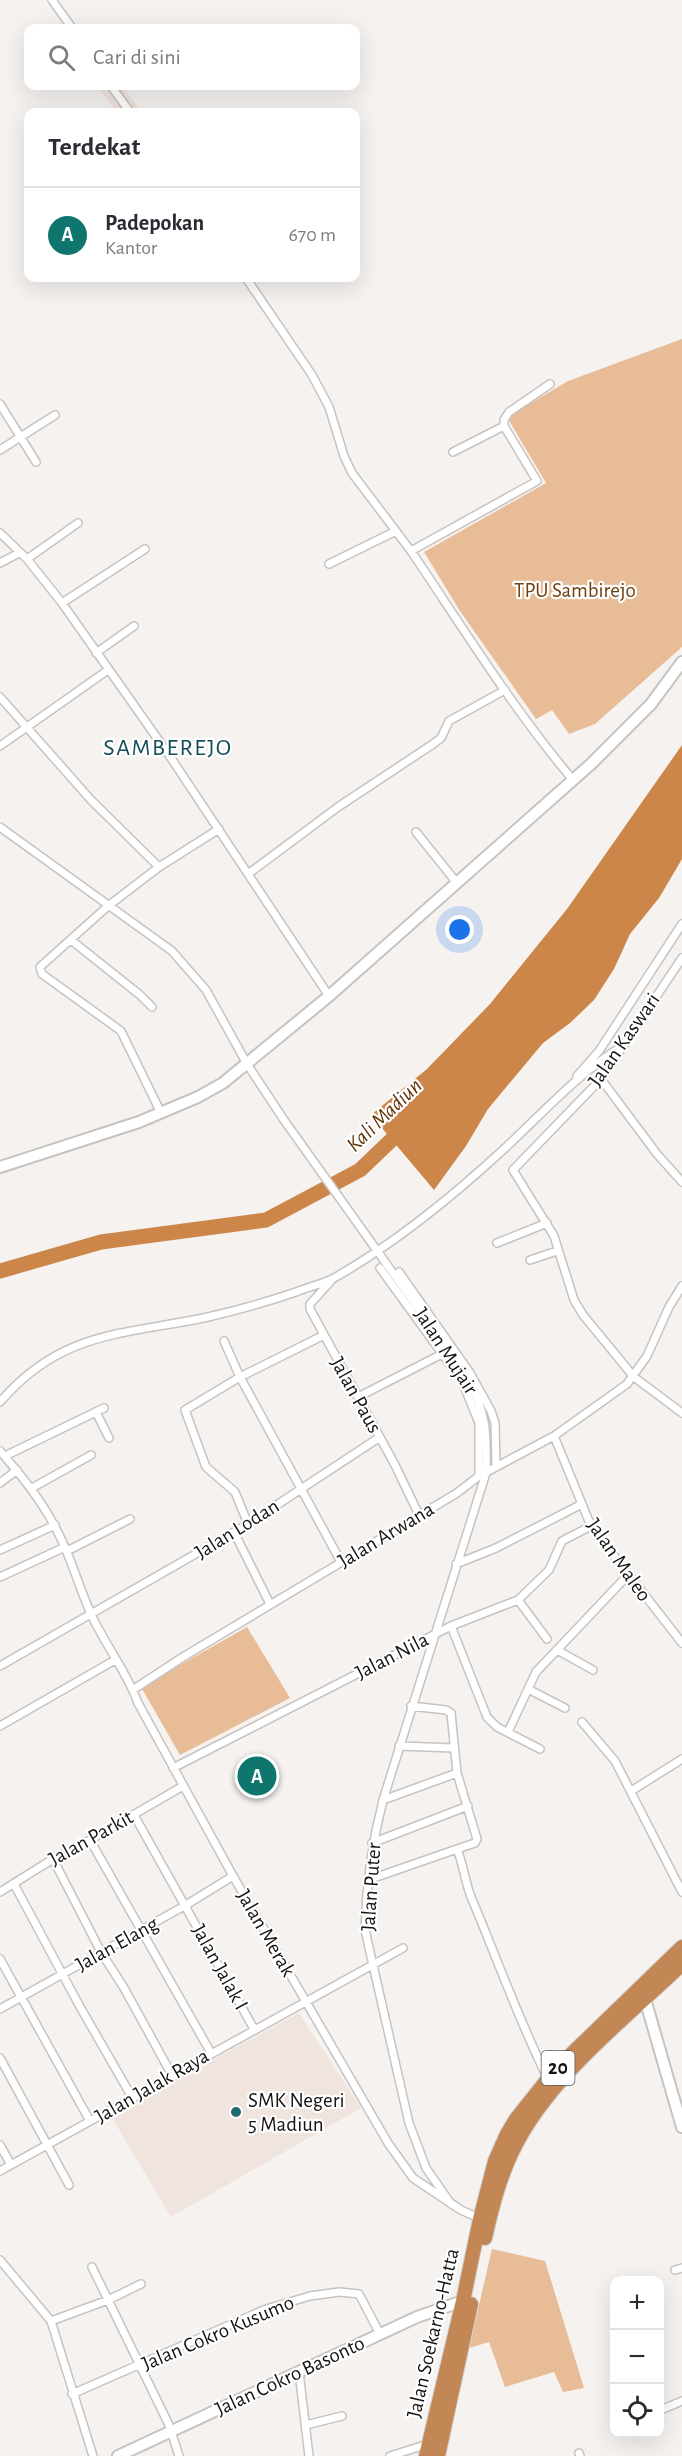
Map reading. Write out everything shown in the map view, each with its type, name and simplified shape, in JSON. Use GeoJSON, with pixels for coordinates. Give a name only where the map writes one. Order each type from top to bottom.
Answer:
{"type":"FeatureCollection","features":[{"type":"Feature","properties":{"kind":"highway","name":"20"},"geometry":{"type":"LineString","coordinates":[[484,2221],[495,2160],[516,2119],[548,2079],[682,1947]]}},
{"type":"Feature","properties":{"kind":"highway","name":"20"},"geometry":{"type":"LineString","coordinates":[[484,2221],[512,2153],[544,2100],[584,2056],[682,1964]]}},
{"type":"Feature","properties":{"kind":"highway","name":"Jalan Soekarno-Hatta"},"geometry":{"type":"LineString","coordinates":[[428,2450],[484,2221]]}},
{"type":"Feature","properties":{"kind":"highway","name":"Jalan Soekarno-Hatta"},"geometry":{"type":"LineString","coordinates":[[438,2456],[484,2221]]}},
{"type":"Feature","properties":{"kind":"main road"},"geometry":{"type":"LineString","coordinates":[[0,1167],[160,1113],[198,1097],[223,1083],[328,996],[573,780],[651,704],[682,662]]}},
{"type":"Feature","properties":{"kind":"main road"},"geometry":{"type":"LineString","coordinates":[[645,1999],[682,2127]]}},
{"type":"Feature","properties":{"kind":"main road","name":"Jalan Cokro Basonto"},"geometry":{"type":"LineString","coordinates":[[118,2456],[417,2317],[463,2301]]}},
{"type":"Feature","properties":{"kind":"street"},"geometry":{"type":"LineString","coordinates":[[52,0],[69,24]]}},
{"type":"Feature","properties":{"kind":"street"},"geometry":{"type":"LineString","coordinates":[[114,90],[127,108]]}},
{"type":"Feature","properties":{"kind":"street"},"geometry":{"type":"LineString","coordinates":[[249,282],[312,375],[329,407],[348,465],[411,551],[554,758],[573,780]]}},
{"type":"Feature","properties":{"kind":"street"},"geometry":{"type":"LineString","coordinates":[[411,551],[537,481],[504,426],[504,420],[509,412],[550,384]]}},
{"type":"Feature","properties":{"kind":"street"},"geometry":{"type":"LineString","coordinates":[[0,404],[36,462]]}},
{"type":"Feature","properties":{"kind":"street"},"geometry":{"type":"LineString","coordinates":[[0,450],[55,415]]}},
{"type":"Feature","properties":{"kind":"street"},"geometry":{"type":"LineString","coordinates":[[453,452],[504,426]]}},
{"type":"Feature","properties":{"kind":"street"},"geometry":{"type":"LineString","coordinates":[[27,559],[78,523]]}},
{"type":"Feature","properties":{"kind":"street"},"geometry":{"type":"LineString","coordinates":[[329,564],[396,531]]}},
{"type":"Feature","properties":{"kind":"street"},"geometry":{"type":"LineString","coordinates":[[0,533],[27,559],[62,603],[219,829],[328,996]]}},
{"type":"Feature","properties":{"kind":"street"},"geometry":{"type":"LineString","coordinates":[[62,603],[145,549]]}},
{"type":"Feature","properties":{"kind":"street"},"geometry":{"type":"LineString","coordinates":[[0,563],[19,553]]}},
{"type":"Feature","properties":{"kind":"street"},"geometry":{"type":"LineString","coordinates":[[96,653],[134,626]]}},
{"type":"Feature","properties":{"kind":"street"},"geometry":{"type":"LineString","coordinates":[[0,746],[108,670]]}},
{"type":"Feature","properties":{"kind":"street"},"geometry":{"type":"LineString","coordinates":[[248,874],[338,807],[441,738],[449,721],[506,690]]}},
{"type":"Feature","properties":{"kind":"street"},"geometry":{"type":"LineString","coordinates":[[0,697],[91,800],[159,867]]}},
{"type":"Feature","properties":{"kind":"street","name":"Jalan Mujair"},"geometry":{"type":"LineString","coordinates":[[0,827],[172,951],[195,976],[206,990],[247,1064],[467,1377],[478,1398],[486,1431],[483,1475],[434,1635]]}},
{"type":"Feature","properties":{"kind":"street"},"geometry":{"type":"LineString","coordinates":[[160,1113],[121,1030],[40,972],[40,968],[108,906],[159,867],[219,829]]}},
{"type":"Feature","properties":{"kind":"street"},"geometry":{"type":"LineString","coordinates":[[416,832],[457,883]]}},
{"type":"Feature","properties":{"kind":"street"},"geometry":{"type":"LineString","coordinates":[[0,1402],[37,1367],[66,1349],[87,1340],[114,1332],[207,1317],[266,1302],[333,1280],[379,1250],[479,1172],[565,1089],[599,1051],[682,924]]}},
{"type":"Feature","properties":{"kind":"street"},"geometry":{"type":"LineString","coordinates":[[71,940],[152,1007]]}},
{"type":"Feature","properties":{"kind":"street","name":"Jalan Kaswari"},"geometry":{"type":"LineString","coordinates":[[547,1223],[513,1170],[601,1079],[682,958]]}},
{"type":"Feature","properties":{"kind":"street"},"geometry":{"type":"LineString","coordinates":[[565,1089],[624,1045]]}},
{"type":"Feature","properties":{"kind":"street"},"geometry":{"type":"LineString","coordinates":[[601,1079],[657,1154],[682,1182]]}},
{"type":"Feature","properties":{"kind":"street"},"geometry":{"type":"LineString","coordinates":[[496,1243],[547,1223],[554,1236],[574,1300],[634,1377],[682,1413]]}},
{"type":"Feature","properties":{"kind":"street"},"geometry":{"type":"LineString","coordinates":[[530,1260],[557,1251]]}},
{"type":"Feature","properties":{"kind":"street"},"geometry":{"type":"LineString","coordinates":[[390,1261],[470,1373],[487,1403],[495,1422],[496,1466]]}},
{"type":"Feature","properties":{"kind":"street"},"geometry":{"type":"LineString","coordinates":[[380,1268],[462,1381],[479,1423],[483,1475]]}},
{"type":"Feature","properties":{"kind":"street","name":"Jalan Paus"},"geometry":{"type":"LineString","coordinates":[[333,1280],[310,1304],[312,1314],[380,1437],[419,1515]]}},
{"type":"Feature","properties":{"kind":"street"},"geometry":{"type":"LineString","coordinates":[[634,1377],[682,1286]]}},
{"type":"Feature","properties":{"kind":"street"},"geometry":{"type":"LineString","coordinates":[[248,1524],[235,1492],[206,1467],[184,1410],[240,1377],[324,1335]]}},
{"type":"Feature","properties":{"kind":"street"},"geometry":{"type":"LineString","coordinates":[[224,1341],[240,1377],[341,1562]]}},
{"type":"Feature","properties":{"kind":"street"},"geometry":{"type":"LineString","coordinates":[[358,1397],[442,1353]]}},
{"type":"Feature","properties":{"kind":"street","name":"Jalan Arwana"},"geometry":{"type":"LineString","coordinates":[[134,1689],[270,1604],[457,1493],[496,1466],[554,1436],[634,1377]]}},
{"type":"Feature","properties":{"kind":"street"},"geometry":{"type":"LineString","coordinates":[[2,1454],[104,1408]]}},
{"type":"Feature","properties":{"kind":"street"},"geometry":{"type":"LineString","coordinates":[[96,1412],[109,1438]]}},
{"type":"Feature","properties":{"kind":"street","name":"Jalan Maleo"},"geometry":{"type":"LineString","coordinates":[[554,1436],[591,1526],[682,1643]]}},
{"type":"Feature","properties":{"kind":"street","name":"Jalan Lodan"},"geometry":{"type":"LineString","coordinates":[[0,1666],[248,1524],[380,1437]]}},
{"type":"Feature","properties":{"kind":"street","name":"Jalan Merak"},"geometry":{"type":"LineString","coordinates":[[2,1454],[32,1488],[55,1525],[91,1614],[115,1660],[134,1689],[138,1703],[173,1768],[305,2002],[404,2166],[413,2178],[451,2204],[484,2221]]}},
{"type":"Feature","properties":{"kind":"street"},"geometry":{"type":"LineString","coordinates":[[32,1488],[91,1455]]}},
{"type":"Feature","properties":{"kind":"street"},"geometry":{"type":"LineString","coordinates":[[0,1483],[17,1470]]}},
{"type":"Feature","properties":{"kind":"street"},"geometry":{"type":"LineString","coordinates":[[456,1564],[496,1548],[582,1504]]}},
{"type":"Feature","properties":{"kind":"street"},"geometry":{"type":"LineString","coordinates":[[0,1577],[130,1519]]}},
{"type":"Feature","properties":{"kind":"street"},"geometry":{"type":"LineString","coordinates":[[0,1550],[55,1525]]}},
{"type":"Feature","properties":{"kind":"street","name":"Jalan Nila"},"geometry":{"type":"LineString","coordinates":[[173,1768],[451,1626],[518,1600],[549,1570],[562,1541],[591,1526]]}},
{"type":"Feature","properties":{"kind":"street"},"geometry":{"type":"LineString","coordinates":[[234,1532],[270,1604]]}},
{"type":"Feature","properties":{"kind":"street"},"geometry":{"type":"LineString","coordinates":[[508,1732],[536,1672],[628,1575]]}},
{"type":"Feature","properties":{"kind":"street"},"geometry":{"type":"LineString","coordinates":[[518,1600],[547,1639]]}},
{"type":"Feature","properties":{"kind":"street"},"geometry":{"type":"LineString","coordinates":[[451,1626],[487,1717],[497,1727],[540,1749]]}},
{"type":"Feature","properties":{"kind":"street","name":"Jalan Puter"},"geometry":{"type":"LineString","coordinates":[[434,1635],[399,1746],[372,1843],[364,1930],[414,2139],[426,2168],[451,2204]]}},
{"type":"Feature","properties":{"kind":"street"},"geometry":{"type":"LineString","coordinates":[[557,1650],[593,1670]]}},
{"type":"Feature","properties":{"kind":"street"},"geometry":{"type":"LineString","coordinates":[[0,1726],[115,1660]]}},
{"type":"Feature","properties":{"kind":"street"},"geometry":{"type":"LineString","coordinates":[[528,1689],[565,1708]]}},
{"type":"Feature","properties":{"kind":"street"},"geometry":{"type":"LineString","coordinates":[[368,1880],[476,1841],[457,1773],[450,1712],[411,1706]]}},
{"type":"Feature","properties":{"kind":"street"},"geometry":{"type":"LineString","coordinates":[[582,1722],[615,1761],[682,1892]]}},
{"type":"Feature","properties":{"kind":"street"},"geometry":{"type":"LineString","coordinates":[[399,1746],[454,1748]]}},
{"type":"Feature","properties":{"kind":"street"},"geometry":{"type":"LineString","coordinates":[[631,1791],[682,1759]]}},
{"type":"Feature","properties":{"kind":"street"},"geometry":{"type":"LineString","coordinates":[[383,1800],[457,1773]]}},
{"type":"Feature","properties":{"kind":"street","name":"Jalan Parkit"},"geometry":{"type":"LineString","coordinates":[[0,1892],[52,1859],[90,1840],[183,1786]]}},
{"type":"Feature","properties":{"kind":"street"},"geometry":{"type":"LineString","coordinates":[[372,1843],[468,1806]]}},
{"type":"Feature","properties":{"kind":"street","name":"Jalan Jalak I"},"geometry":{"type":"LineString","coordinates":[[134,1815],[254,2029]]}},
{"type":"Feature","properties":{"kind":"street"},"geometry":{"type":"LineString","coordinates":[[90,1840],[211,2053]]}},
{"type":"Feature","properties":{"kind":"street"},"geometry":{"type":"LineString","coordinates":[[457,1849],[470,1895],[484,1924],[498,1968],[548,2079]]}},
{"type":"Feature","properties":{"kind":"street"},"geometry":{"type":"LineString","coordinates":[[52,1859],[101,1952],[124,1988],[172,2077]]}},
{"type":"Feature","properties":{"kind":"street","name":"Jalan Elang"},"geometry":{"type":"LineString","coordinates":[[0,2010],[233,1876]]}},
{"type":"Feature","properties":{"kind":"street"},"geometry":{"type":"LineString","coordinates":[[14,1884],[133,2099]]}},
{"type":"Feature","properties":{"kind":"street","name":"Jalan Jalak Raya"},"geometry":{"type":"LineString","coordinates":[[0,2171],[403,1948]]}},
{"type":"Feature","properties":{"kind":"street"},"geometry":{"type":"LineString","coordinates":[[0,1959],[90,2121]]}},
{"type":"Feature","properties":{"kind":"street"},"geometry":{"type":"LineString","coordinates":[[0,2058],[69,2185]]}},
{"type":"Feature","properties":{"kind":"street"},"geometry":{"type":"LineString","coordinates":[[0,2145],[11,2165]]}},
{"type":"Feature","properties":{"kind":"street"},"geometry":{"type":"LineString","coordinates":[[0,2260],[51,2322],[93,2456]]}},
{"type":"Feature","properties":{"kind":"street"},"geometry":{"type":"LineString","coordinates":[[93,2267],[171,2432],[179,2456]]}},
{"type":"Feature","properties":{"kind":"street"},"geometry":{"type":"LineString","coordinates":[[51,2322],[108,2300],[141,2284]]}},
{"type":"Feature","properties":{"kind":"street","name":"Jalan Cokro Kusumo"},"geometry":{"type":"LineString","coordinates":[[72,2394],[266,2309],[310,2296],[339,2292],[359,2294],[380,2334]]}},
{"type":"Feature","properties":{"kind":"street"},"geometry":{"type":"LineString","coordinates":[[299,2372],[309,2456]]}},
{"type":"Feature","properties":{"kind":"street"},"geometry":{"type":"LineString","coordinates":[[664,2409],[682,2401]]}},
{"type":"Feature","properties":{"kind":"street"},"geometry":{"type":"LineString","coordinates":[[306,2425],[322,2423],[342,2416]]}},
{"type":"Feature","properties":{"kind":"street"},"geometry":{"type":"LineString","coordinates":[[390,2456],[428,2450]]}},
{"type":"Feature","properties":{"kind":"shaded area"},"geometry":{"type":"Polygon","coordinates":[[[100,90],[125,90],[139,108],[123,108],[113,108],[100,90]]]}},
{"type":"Feature","properties":{"kind":"shaded area","name":"SMK Negeri 5 Madiun"},"geometry":{"type":"Polygon","coordinates":[[[299,2013],[361,2108],[171,2217],[111,2116],[299,2013]]]}},
{"type":"Feature","properties":{"kind":"green space","name":"TPU Sambirejo"},"geometry":{"type":"Polygon","coordinates":[[[682,339],[682,647],[595,724],[569,734],[552,710],[536,719],[460,611],[424,552],[546,483],[507,417],[568,381],[682,339]]]}},
{"type":"Feature","properties":{"kind":"green space"},"geometry":{"type":"Polygon","coordinates":[[[247,1627],[290,1698],[180,1755],[141,1687],[247,1627]]]}},
{"type":"Feature","properties":{"kind":"green space"},"geometry":{"type":"Polygon","coordinates":[[[492,2249],[545,2261],[584,2388],[563,2392],[554,2372],[505,2387],[489,2342],[469,2348],[492,2249]]]}},
{"type":"Feature","properties":{"kind":"water"},"geometry":{"type":"Polygon","coordinates":[[[682,745],[682,859],[659,898],[630,934],[614,969],[594,1000],[570,1023],[543,1043],[488,1109],[466,1146],[434,1190],[371,1115],[427,1069],[490,1004],[567,909],[682,745]]]}},
{"type":"Feature","properties":{"kind":"waterway","name":"Kali Madiun"},"geometry":{"type":"LineString","coordinates":[[0,1271],[101,1242],[266,1220],[360,1170],[405,1127]]}},
{"type":"Feature","properties":{"kind":"place","name":"Padepokan"},"geometry":{"type":"Point","coordinates":[257,1776]}},
{"type":"Feature","properties":{"kind":"place","name":"SMK Negeri 5 Madiun"},"geometry":{"type":"Point","coordinates":[236,2112]}},
{"type":"Feature","properties":{"kind":"district","name":"SAMBEREJO"},"geometry":{"type":"Point","coordinates":[168,748]}}]}
